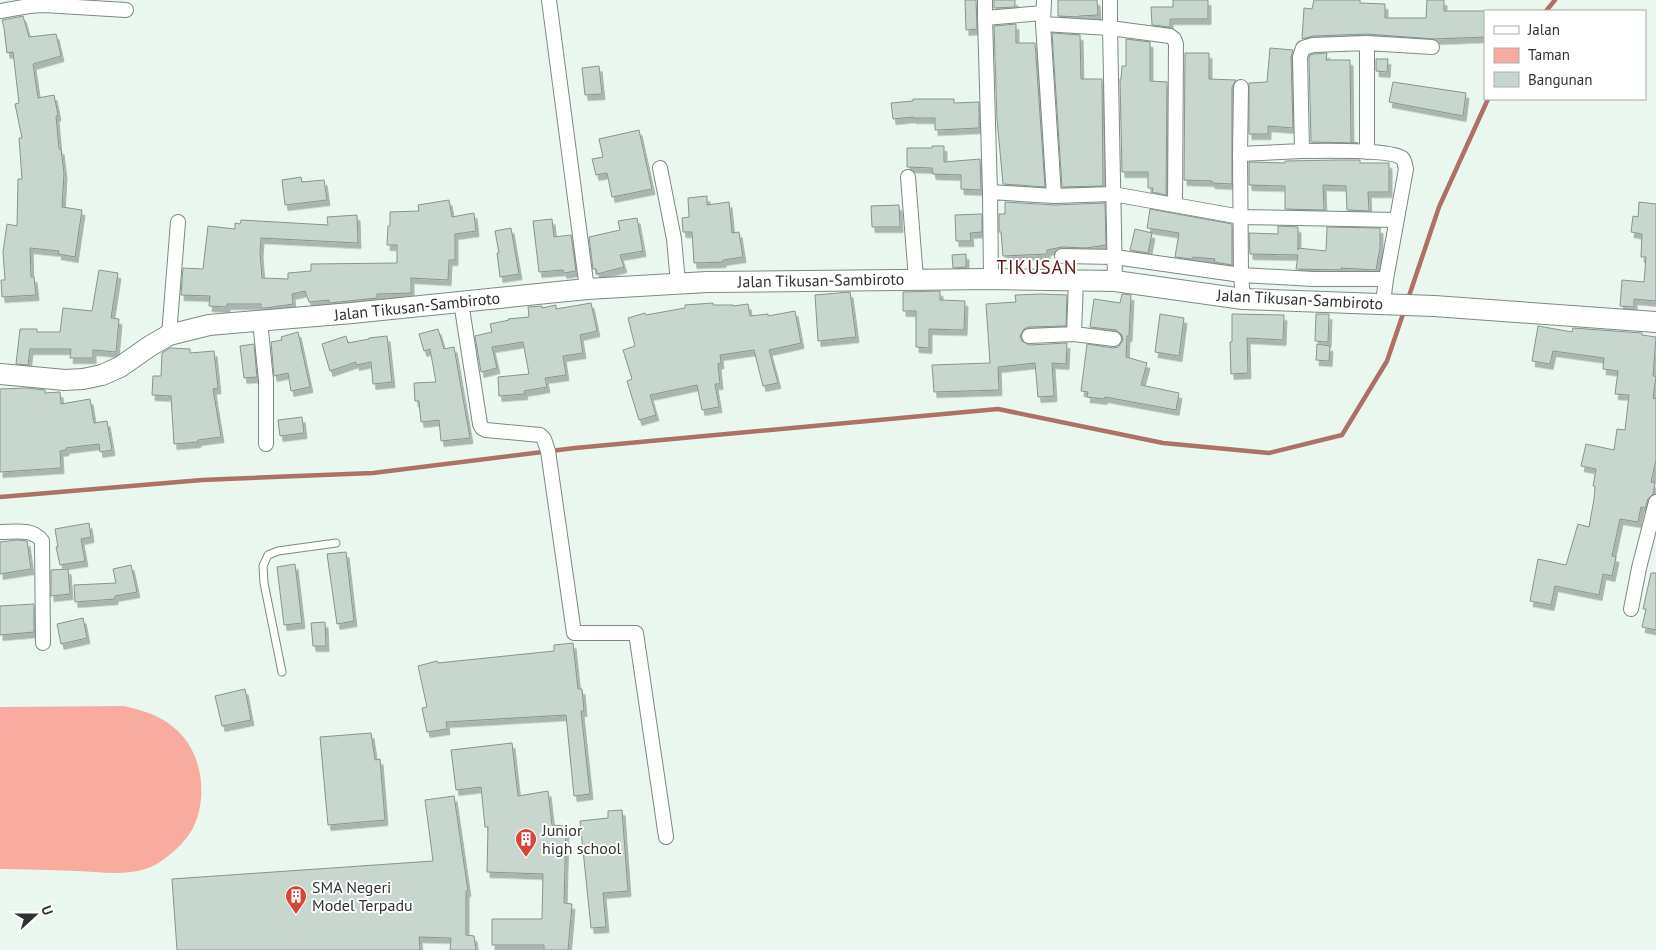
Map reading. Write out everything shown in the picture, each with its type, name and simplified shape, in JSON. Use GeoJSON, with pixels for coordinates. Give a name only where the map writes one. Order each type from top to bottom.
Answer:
{"type":"FeatureCollection","features":[{"type":"Feature","properties":{"kind":"street"},"geometry":{"type":"LineString","coordinates":[[550,0],[586,289]]}},
{"type":"Feature","properties":{"kind":"street"},"geometry":{"type":"LineString","coordinates":[[985,0],[990,192],[990,279]]}},
{"type":"Feature","properties":{"kind":"street"},"geometry":{"type":"LineString","coordinates":[[1110,0],[1115,281]]}},
{"type":"Feature","properties":{"kind":"street"},"geometry":{"type":"LineString","coordinates":[[0,11],[44,5],[126,10]]}},
{"type":"Feature","properties":{"kind":"street"},"geometry":{"type":"LineString","coordinates":[[985,18],[1043,12],[1110,28],[1170,36],[1174,39],[1176,44],[1175,205]]}},
{"type":"Feature","properties":{"kind":"street"},"geometry":{"type":"LineString","coordinates":[[1043,12],[1054,196]]}},
{"type":"Feature","properties":{"kind":"street"},"geometry":{"type":"LineString","coordinates":[[1367,43],[1367,152]]}},
{"type":"Feature","properties":{"kind":"street"},"geometry":{"type":"LineString","coordinates":[[1302,151],[1301,52],[1304,48],[1313,45],[1367,43],[1432,47]]}},
{"type":"Feature","properties":{"kind":"street"},"geometry":{"type":"LineString","coordinates":[[1241,87],[1241,275],[1243,299]]}},
{"type":"Feature","properties":{"kind":"street"},"geometry":{"type":"LineString","coordinates":[[1240,154],[1302,151],[1367,152],[1396,155],[1402,158],[1406,169],[1386,279],[1385,303]]}},
{"type":"Feature","properties":{"kind":"street"},"geometry":{"type":"LineString","coordinates":[[660,168],[674,239],[678,283]]}},
{"type":"Feature","properties":{"kind":"street"},"geometry":{"type":"LineString","coordinates":[[908,178],[916,279]]}},
{"type":"Feature","properties":{"kind":"street"},"geometry":{"type":"LineString","coordinates":[[990,192],[1054,196],[1113,194],[1241,217],[1396,220]]}},
{"type":"Feature","properties":{"kind":"street"},"geometry":{"type":"LineString","coordinates":[[169,335],[178,222]]}},
{"type":"Feature","properties":{"kind":"street"},"geometry":{"type":"LineString","coordinates":[[1062,256],[1115,257],[1241,275],[1313,279],[1386,279]]}},
{"type":"Feature","properties":{"kind":"street","name":"Jalan Tikusan-Sambiroto"},"geometry":{"type":"LineString","coordinates":[[0,374],[65,380],[102,375],[120,367],[169,335],[209,325],[586,289],[678,283],[916,279],[1115,281],[1243,299],[1385,303],[1656,322]]}},
{"type":"Feature","properties":{"kind":"street"},"geometry":{"type":"LineString","coordinates":[[1074,334],[1076,280]]}},
{"type":"Feature","properties":{"kind":"street"},"geometry":{"type":"LineString","coordinates":[[462,302],[482,428],[486,430],[540,435],[544,439],[551,470],[574,633],[636,633],[666,838]]}},
{"type":"Feature","properties":{"kind":"street"},"geometry":{"type":"LineString","coordinates":[[260,321],[266,380],[266,444]]}},
{"type":"Feature","properties":{"kind":"street"},"geometry":{"type":"LineString","coordinates":[[1029,336],[1074,334],[1114,339]]}},
{"type":"Feature","properties":{"kind":"street"},"geometry":{"type":"LineString","coordinates":[[1631,609],[1639,568],[1656,502]]}},
{"type":"Feature","properties":{"kind":"street"},"geometry":{"type":"LineString","coordinates":[[0,532],[30,532],[38,535],[42,541],[43,643]]}},
{"type":"Feature","properties":{"kind":"lane"},"geometry":{"type":"LineString","coordinates":[[282,672],[264,583],[263,566],[268,555],[278,551],[336,543]]}},
{"type":"Feature","properties":{"kind":"green space"},"geometry":{"type":"Polygon","coordinates":[[[124,706],[162,719],[183,736],[191,748],[200,774],[201,802],[193,828],[186,839],[177,849],[155,865],[137,871],[117,873],[0,869],[0,707],[124,706]]]}},
{"type":"Feature","properties":{"kind":"building"},"geometry":{"type":"Polygon","coordinates":[[[965,0],[976,0],[977,29],[966,30],[965,0]]]}},
{"type":"Feature","properties":{"kind":"building"},"geometry":{"type":"Polygon","coordinates":[[[994,0],[1015,0],[1015,7],[994,8],[994,0]]]}},
{"type":"Feature","properties":{"kind":"building"},"geometry":{"type":"Polygon","coordinates":[[[1058,0],[1097,0],[1098,15],[1079,17],[1058,16],[1058,0]]]}},
{"type":"Feature","properties":{"kind":"building"},"geometry":{"type":"Polygon","coordinates":[[[1173,0],[1208,0],[1208,19],[1170,19],[1170,27],[1152,25],[1151,7],[1173,7],[1173,0]]]}},
{"type":"Feature","properties":{"kind":"building"},"geometry":{"type":"Polygon","coordinates":[[[1314,0],[1360,0],[1360,3],[1385,4],[1385,18],[1426,18],[1427,0],[1444,0],[1444,11],[1484,11],[1484,37],[1434,39],[1367,34],[1313,36],[1302,39],[1304,8],[1312,9],[1314,0]]]}},
{"type":"Feature","properties":{"kind":"building"},"geometry":{"type":"Polygon","coordinates":[[[23,16],[29,37],[56,34],[61,56],[33,64],[38,98],[54,95],[58,115],[56,116],[59,149],[61,149],[64,173],[62,207],[82,210],[75,257],[58,254],[59,251],[30,248],[31,277],[34,277],[36,295],[2,297],[1,280],[5,280],[3,252],[7,224],[17,226],[18,179],[22,179],[19,138],[22,138],[15,104],[19,103],[13,52],[7,53],[2,20],[23,16]]]}},
{"type":"Feature","properties":{"kind":"building"},"geometry":{"type":"Polygon","coordinates":[[[1016,24],[1016,43],[1035,43],[1045,187],[1003,184],[997,119],[994,26],[1016,24]]]}},
{"type":"Feature","properties":{"kind":"building"},"geometry":{"type":"Polygon","coordinates":[[[1052,33],[1080,35],[1081,79],[1102,79],[1103,186],[1062,187],[1052,33]]]}},
{"type":"Feature","properties":{"kind":"building"},"geometry":{"type":"Polygon","coordinates":[[[1126,39],[1150,42],[1150,81],[1167,82],[1166,195],[1152,192],[1153,188],[1148,188],[1148,172],[1122,172],[1120,79],[1122,66],[1126,66],[1126,39]]]}},
{"type":"Feature","properties":{"kind":"building"},"geometry":{"type":"Polygon","coordinates":[[[1270,48],[1293,50],[1291,57],[1293,128],[1268,126],[1268,134],[1249,134],[1249,83],[1267,82],[1270,48]]]}},
{"type":"Feature","properties":{"kind":"building"},"geometry":{"type":"Polygon","coordinates":[[[1185,53],[1209,53],[1209,79],[1236,80],[1232,87],[1232,184],[1184,180],[1185,53]]]}},
{"type":"Feature","properties":{"kind":"building"},"geometry":{"type":"Polygon","coordinates":[[[1327,53],[1326,60],[1350,60],[1351,142],[1358,143],[1311,142],[1309,58],[1310,55],[1327,53]]]}},
{"type":"Feature","properties":{"kind":"building"},"geometry":{"type":"Polygon","coordinates":[[[1376,59],[1388,59],[1387,72],[1376,71],[1376,59]]]}},
{"type":"Feature","properties":{"kind":"building"},"geometry":{"type":"Polygon","coordinates":[[[599,66],[602,94],[585,95],[582,68],[599,66]]]}},
{"type":"Feature","properties":{"kind":"building"},"geometry":{"type":"Polygon","coordinates":[[[1393,82],[1466,93],[1463,116],[1389,102],[1393,82]]]}},
{"type":"Feature","properties":{"kind":"building"},"geometry":{"type":"Polygon","coordinates":[[[913,99],[954,99],[954,103],[979,102],[979,128],[935,130],[935,118],[913,117],[893,119],[891,103],[913,101],[913,99]]]}},
{"type":"Feature","properties":{"kind":"building"},"geometry":{"type":"Polygon","coordinates":[[[639,130],[652,189],[612,197],[607,173],[596,175],[592,159],[603,157],[599,139],[639,130]]]}},
{"type":"Feature","properties":{"kind":"building"},"geometry":{"type":"Polygon","coordinates":[[[932,146],[944,146],[944,162],[980,159],[981,190],[961,189],[961,175],[933,174],[932,168],[907,167],[907,148],[932,148],[932,146]]]}},
{"type":"Feature","properties":{"kind":"building"},"geometry":{"type":"Polygon","coordinates":[[[1360,160],[1360,163],[1389,163],[1389,192],[1368,192],[1369,211],[1347,210],[1346,186],[1323,185],[1324,210],[1285,209],[1285,186],[1249,185],[1249,162],[1285,163],[1285,161],[1360,160]]]}},
{"type":"Feature","properties":{"kind":"building"},"geometry":{"type":"Polygon","coordinates":[[[301,177],[302,182],[324,180],[327,200],[285,205],[282,180],[301,177]]]}},
{"type":"Feature","properties":{"kind":"building"},"geometry":{"type":"Polygon","coordinates":[[[707,196],[707,205],[729,202],[732,233],[739,232],[743,257],[723,260],[723,262],[694,263],[692,232],[683,232],[682,218],[689,217],[688,198],[707,196]]]}},
{"type":"Feature","properties":{"kind":"building"},"geometry":{"type":"Polygon","coordinates":[[[449,200],[452,217],[474,213],[476,231],[455,234],[455,260],[449,260],[448,280],[411,278],[411,293],[377,294],[377,298],[329,303],[329,300],[309,302],[305,291],[292,294],[293,304],[266,308],[261,308],[261,304],[227,304],[227,307],[209,306],[210,296],[181,295],[183,268],[203,269],[208,226],[235,229],[235,223],[240,224],[241,220],[328,225],[327,217],[357,215],[358,243],[261,238],[262,278],[288,279],[288,273],[311,271],[311,264],[397,263],[397,245],[387,245],[390,212],[419,211],[418,205],[449,200]]]}},
{"type":"Feature","properties":{"kind":"building"},"geometry":{"type":"Polygon","coordinates":[[[1005,202],[1054,205],[1105,203],[1106,245],[1086,248],[1062,247],[1047,250],[1047,254],[1003,256],[1001,232],[999,232],[999,214],[1005,214],[1005,202]]]}},
{"type":"Feature","properties":{"kind":"building"},"geometry":{"type":"Polygon","coordinates":[[[1639,202],[1656,204],[1656,301],[1634,299],[1634,307],[1620,306],[1622,280],[1644,282],[1646,257],[1641,257],[1642,234],[1631,232],[1633,216],[1638,217],[1639,202]]]}},
{"type":"Feature","properties":{"kind":"building"},"geometry":{"type":"Polygon","coordinates":[[[899,205],[900,227],[872,227],[871,206],[899,205]]]}},
{"type":"Feature","properties":{"kind":"building"},"geometry":{"type":"Polygon","coordinates":[[[1150,209],[1232,224],[1232,265],[1214,262],[1215,259],[1175,257],[1179,233],[1147,228],[1150,209]]]}},
{"type":"Feature","properties":{"kind":"building"},"geometry":{"type":"Polygon","coordinates":[[[982,214],[982,232],[970,233],[971,241],[956,241],[955,215],[982,214]]]}},
{"type":"Feature","properties":{"kind":"building"},"geometry":{"type":"Polygon","coordinates":[[[637,218],[643,251],[620,255],[624,267],[597,274],[596,269],[593,269],[589,237],[620,230],[618,221],[637,218]]]}},
{"type":"Feature","properties":{"kind":"building"},"geometry":{"type":"Polygon","coordinates":[[[552,219],[554,237],[571,235],[576,271],[564,273],[563,270],[539,272],[533,221],[552,219]]]}},
{"type":"Feature","properties":{"kind":"building"},"geometry":{"type":"Polygon","coordinates":[[[1278,226],[1298,227],[1298,248],[1326,251],[1327,227],[1380,228],[1380,248],[1376,270],[1341,268],[1342,270],[1296,269],[1298,255],[1250,254],[1249,233],[1278,234],[1278,226]]]}},
{"type":"Feature","properties":{"kind":"building"},"geometry":{"type":"Polygon","coordinates":[[[511,228],[519,274],[500,277],[497,253],[499,253],[495,231],[511,228]]]}},
{"type":"Feature","properties":{"kind":"building"},"geometry":{"type":"Polygon","coordinates":[[[1135,229],[1152,233],[1148,253],[1130,250],[1135,229]]]}},
{"type":"Feature","properties":{"kind":"building"},"geometry":{"type":"Polygon","coordinates":[[[966,254],[966,267],[953,268],[952,255],[966,254]]]}},
{"type":"Feature","properties":{"kind":"building"},"geometry":{"type":"Polygon","coordinates":[[[99,270],[118,273],[111,318],[119,319],[116,352],[93,350],[93,358],[70,358],[71,349],[30,349],[28,365],[16,364],[20,329],[37,329],[37,332],[60,332],[63,308],[92,311],[99,270]]]}},
{"type":"Feature","properties":{"kind":"building"},"geometry":{"type":"Polygon","coordinates":[[[940,291],[940,300],[965,301],[964,330],[929,329],[929,348],[916,347],[916,311],[903,311],[903,292],[940,291]]]}},
{"type":"Feature","properties":{"kind":"building"},"geometry":{"type":"Polygon","coordinates":[[[850,292],[856,337],[818,341],[815,295],[850,292]]]}},
{"type":"Feature","properties":{"kind":"building"},"geometry":{"type":"Polygon","coordinates":[[[1122,294],[1131,295],[1126,357],[1147,363],[1141,385],[1179,393],[1176,410],[1105,397],[1104,399],[1087,397],[1088,392],[1081,391],[1087,344],[1113,348],[1118,347],[1123,341],[1122,335],[1116,330],[1090,327],[1094,299],[1120,303],[1122,294]]]}},
{"type":"Feature","properties":{"kind":"building"},"geometry":{"type":"Polygon","coordinates":[[[1015,295],[1067,295],[1066,326],[1028,327],[1024,329],[1020,336],[1022,341],[1029,345],[1067,343],[1066,364],[1052,363],[1054,396],[1038,397],[1035,363],[998,367],[999,390],[934,392],[932,365],[990,363],[986,304],[1016,302],[1015,295]]]}},
{"type":"Feature","properties":{"kind":"building"},"geometry":{"type":"Polygon","coordinates":[[[591,303],[597,331],[580,335],[583,353],[563,356],[566,375],[545,378],[547,387],[524,391],[525,394],[499,396],[498,377],[529,374],[523,342],[492,347],[497,368],[481,372],[475,336],[492,332],[490,324],[508,319],[529,317],[528,307],[542,306],[542,308],[556,305],[556,309],[591,303]]]}},
{"type":"Feature","properties":{"kind":"building"},"geometry":{"type":"Polygon","coordinates":[[[713,303],[713,305],[733,306],[748,304],[750,316],[768,314],[768,316],[795,311],[801,343],[769,350],[778,383],[763,386],[754,350],[720,355],[721,363],[718,364],[720,384],[715,384],[719,407],[702,410],[697,385],[650,395],[656,415],[639,420],[627,381],[632,379],[623,350],[635,346],[628,318],[645,313],[646,315],[685,308],[685,305],[713,303]]]}},
{"type":"Feature","properties":{"kind":"building"},"geometry":{"type":"Polygon","coordinates":[[[1160,314],[1184,318],[1179,356],[1155,352],[1160,314]]]}},
{"type":"Feature","properties":{"kind":"building"},"geometry":{"type":"Polygon","coordinates":[[[1232,314],[1284,315],[1283,340],[1247,338],[1248,373],[1231,374],[1230,342],[1232,342],[1232,314]]]}},
{"type":"Feature","properties":{"kind":"building"},"geometry":{"type":"Polygon","coordinates":[[[1316,314],[1329,314],[1328,342],[1315,341],[1316,314]]]}},
{"type":"Feature","properties":{"kind":"building"},"geometry":{"type":"Polygon","coordinates":[[[1538,326],[1572,332],[1573,328],[1642,333],[1642,335],[1656,337],[1653,376],[1656,376],[1653,398],[1656,399],[1656,460],[1651,482],[1655,483],[1653,494],[1648,499],[1645,508],[1641,507],[1638,522],[1620,519],[1612,556],[1616,557],[1612,576],[1603,574],[1599,595],[1555,586],[1551,605],[1530,601],[1538,559],[1566,565],[1578,524],[1589,527],[1594,499],[1595,486],[1593,486],[1596,469],[1581,466],[1586,444],[1614,450],[1617,429],[1625,430],[1629,395],[1615,394],[1618,371],[1603,369],[1604,358],[1553,351],[1550,364],[1532,361],[1538,326]]]}},
{"type":"Feature","properties":{"kind":"building"},"geometry":{"type":"Polygon","coordinates":[[[438,329],[444,349],[454,347],[470,438],[441,441],[439,420],[421,422],[419,401],[415,401],[414,383],[436,382],[430,349],[424,351],[419,334],[438,329]]]}},
{"type":"Feature","properties":{"kind":"building"},"geometry":{"type":"Polygon","coordinates":[[[298,332],[310,387],[291,391],[288,373],[274,376],[271,342],[282,340],[281,337],[298,332]]]}},
{"type":"Feature","properties":{"kind":"building"},"geometry":{"type":"Polygon","coordinates":[[[346,336],[348,343],[387,336],[392,382],[373,384],[371,362],[356,365],[356,362],[330,371],[322,344],[346,336]]]}},
{"type":"Feature","properties":{"kind":"building"},"geometry":{"type":"Polygon","coordinates":[[[254,344],[257,377],[244,378],[240,346],[254,344]]]}},
{"type":"Feature","properties":{"kind":"building"},"geometry":{"type":"Polygon","coordinates":[[[1317,344],[1330,346],[1329,361],[1316,360],[1317,344]]]}},
{"type":"Feature","properties":{"kind":"building"},"geometry":{"type":"Polygon","coordinates":[[[170,348],[190,349],[190,353],[214,351],[218,388],[213,389],[221,437],[198,440],[198,442],[174,444],[171,396],[152,395],[153,376],[161,376],[162,353],[170,348]]]}},
{"type":"Feature","properties":{"kind":"building"},"geometry":{"type":"Polygon","coordinates":[[[27,388],[45,390],[45,393],[60,392],[61,404],[90,399],[94,423],[107,421],[112,450],[100,452],[99,444],[66,448],[66,450],[60,451],[61,468],[0,472],[0,389],[27,388]]]}},
{"type":"Feature","properties":{"kind":"building"},"geometry":{"type":"Polygon","coordinates":[[[302,417],[304,433],[280,436],[278,420],[302,417]]]}},
{"type":"Feature","properties":{"kind":"building"},"geometry":{"type":"Polygon","coordinates":[[[89,523],[91,537],[81,539],[85,561],[60,565],[55,529],[89,523]]]}},
{"type":"Feature","properties":{"kind":"building"},"geometry":{"type":"Polygon","coordinates":[[[27,541],[31,569],[0,574],[0,542],[27,541]]]}},
{"type":"Feature","properties":{"kind":"building"},"geometry":{"type":"Polygon","coordinates":[[[346,552],[354,621],[337,624],[327,554],[346,552]]]}},
{"type":"Feature","properties":{"kind":"building"},"geometry":{"type":"Polygon","coordinates":[[[295,564],[302,623],[284,625],[277,567],[295,564]]]}},
{"type":"Feature","properties":{"kind":"building"},"geometry":{"type":"Polygon","coordinates":[[[131,565],[137,592],[115,596],[115,599],[75,602],[74,585],[116,583],[113,569],[131,565]]]}},
{"type":"Feature","properties":{"kind":"building"},"geometry":{"type":"Polygon","coordinates":[[[68,569],[70,594],[51,596],[51,570],[68,569]]]}},
{"type":"Feature","properties":{"kind":"building"},"geometry":{"type":"Polygon","coordinates":[[[1651,573],[1656,573],[1656,630],[1642,627],[1646,609],[1643,609],[1651,573]]]}},
{"type":"Feature","properties":{"kind":"building"},"geometry":{"type":"Polygon","coordinates":[[[34,604],[34,632],[0,635],[0,606],[34,604]]]}},
{"type":"Feature","properties":{"kind":"building"},"geometry":{"type":"Polygon","coordinates":[[[83,618],[87,638],[61,644],[57,624],[83,618]]]}},
{"type":"Feature","properties":{"kind":"building"},"geometry":{"type":"Polygon","coordinates":[[[325,622],[326,646],[313,646],[311,623],[325,622]]]}},
{"type":"Feature","properties":{"kind":"building"},"geometry":{"type":"Polygon","coordinates":[[[573,643],[578,689],[582,689],[584,711],[581,711],[590,794],[574,796],[566,715],[446,722],[447,729],[427,732],[422,708],[427,707],[418,666],[437,661],[438,663],[554,651],[554,645],[573,643]]]}},
{"type":"Feature","properties":{"kind":"building"},"geometry":{"type":"Polygon","coordinates":[[[245,689],[251,720],[222,726],[215,696],[245,689]]]}},
{"type":"Feature","properties":{"kind":"building"},"geometry":{"type":"Polygon","coordinates":[[[371,733],[375,760],[380,759],[385,820],[328,825],[320,737],[371,733]]]}},
{"type":"Feature","properties":{"kind":"building","name":"Junior high school"},"geometry":{"type":"Polygon","coordinates":[[[512,743],[518,796],[548,791],[552,825],[566,826],[564,903],[572,904],[568,950],[544,950],[544,945],[492,945],[492,919],[542,919],[543,874],[487,872],[488,827],[485,827],[481,787],[456,790],[451,750],[512,743]]]}},
{"type":"Feature","properties":{"kind":"building","name":"SMA Negeri Model Terpadu"},"geometry":{"type":"Polygon","coordinates":[[[454,796],[468,891],[466,891],[466,935],[474,936],[476,950],[450,950],[451,938],[419,937],[420,950],[177,950],[172,879],[433,861],[425,800],[454,796]]]}},
{"type":"Feature","properties":{"kind":"building"},"geometry":{"type":"Polygon","coordinates":[[[622,810],[628,891],[603,893],[606,927],[591,928],[580,821],[608,818],[608,811],[622,810]]]}},
{"type":"Feature","properties":{"kind":"waterway"},"geometry":{"type":"LineString","coordinates":[[1547,10],[1555,0]]}},
{"type":"Feature","properties":{"kind":"waterway"},"geometry":{"type":"LineString","coordinates":[[1408,299],[1439,207],[1488,100]]}},
{"type":"Feature","properties":{"kind":"waterway"},"geometry":{"type":"LineString","coordinates":[[0,497],[202,480],[373,473],[575,448],[998,409],[1163,443],[1269,453],[1342,435],[1387,361],[1404,311]]}},
{"type":"Feature","properties":{"kind":"place","name":"Junior high school"},"geometry":{"type":"Point","coordinates":[526,858]}},
{"type":"Feature","properties":{"kind":"place","name":"SMA Negeri Model Terpadu"},"geometry":{"type":"Point","coordinates":[296,915]}},
{"type":"Feature","properties":{"kind":"district","name":"TIKUSAN"},"geometry":{"type":"Point","coordinates":[1037,267]}}]}
